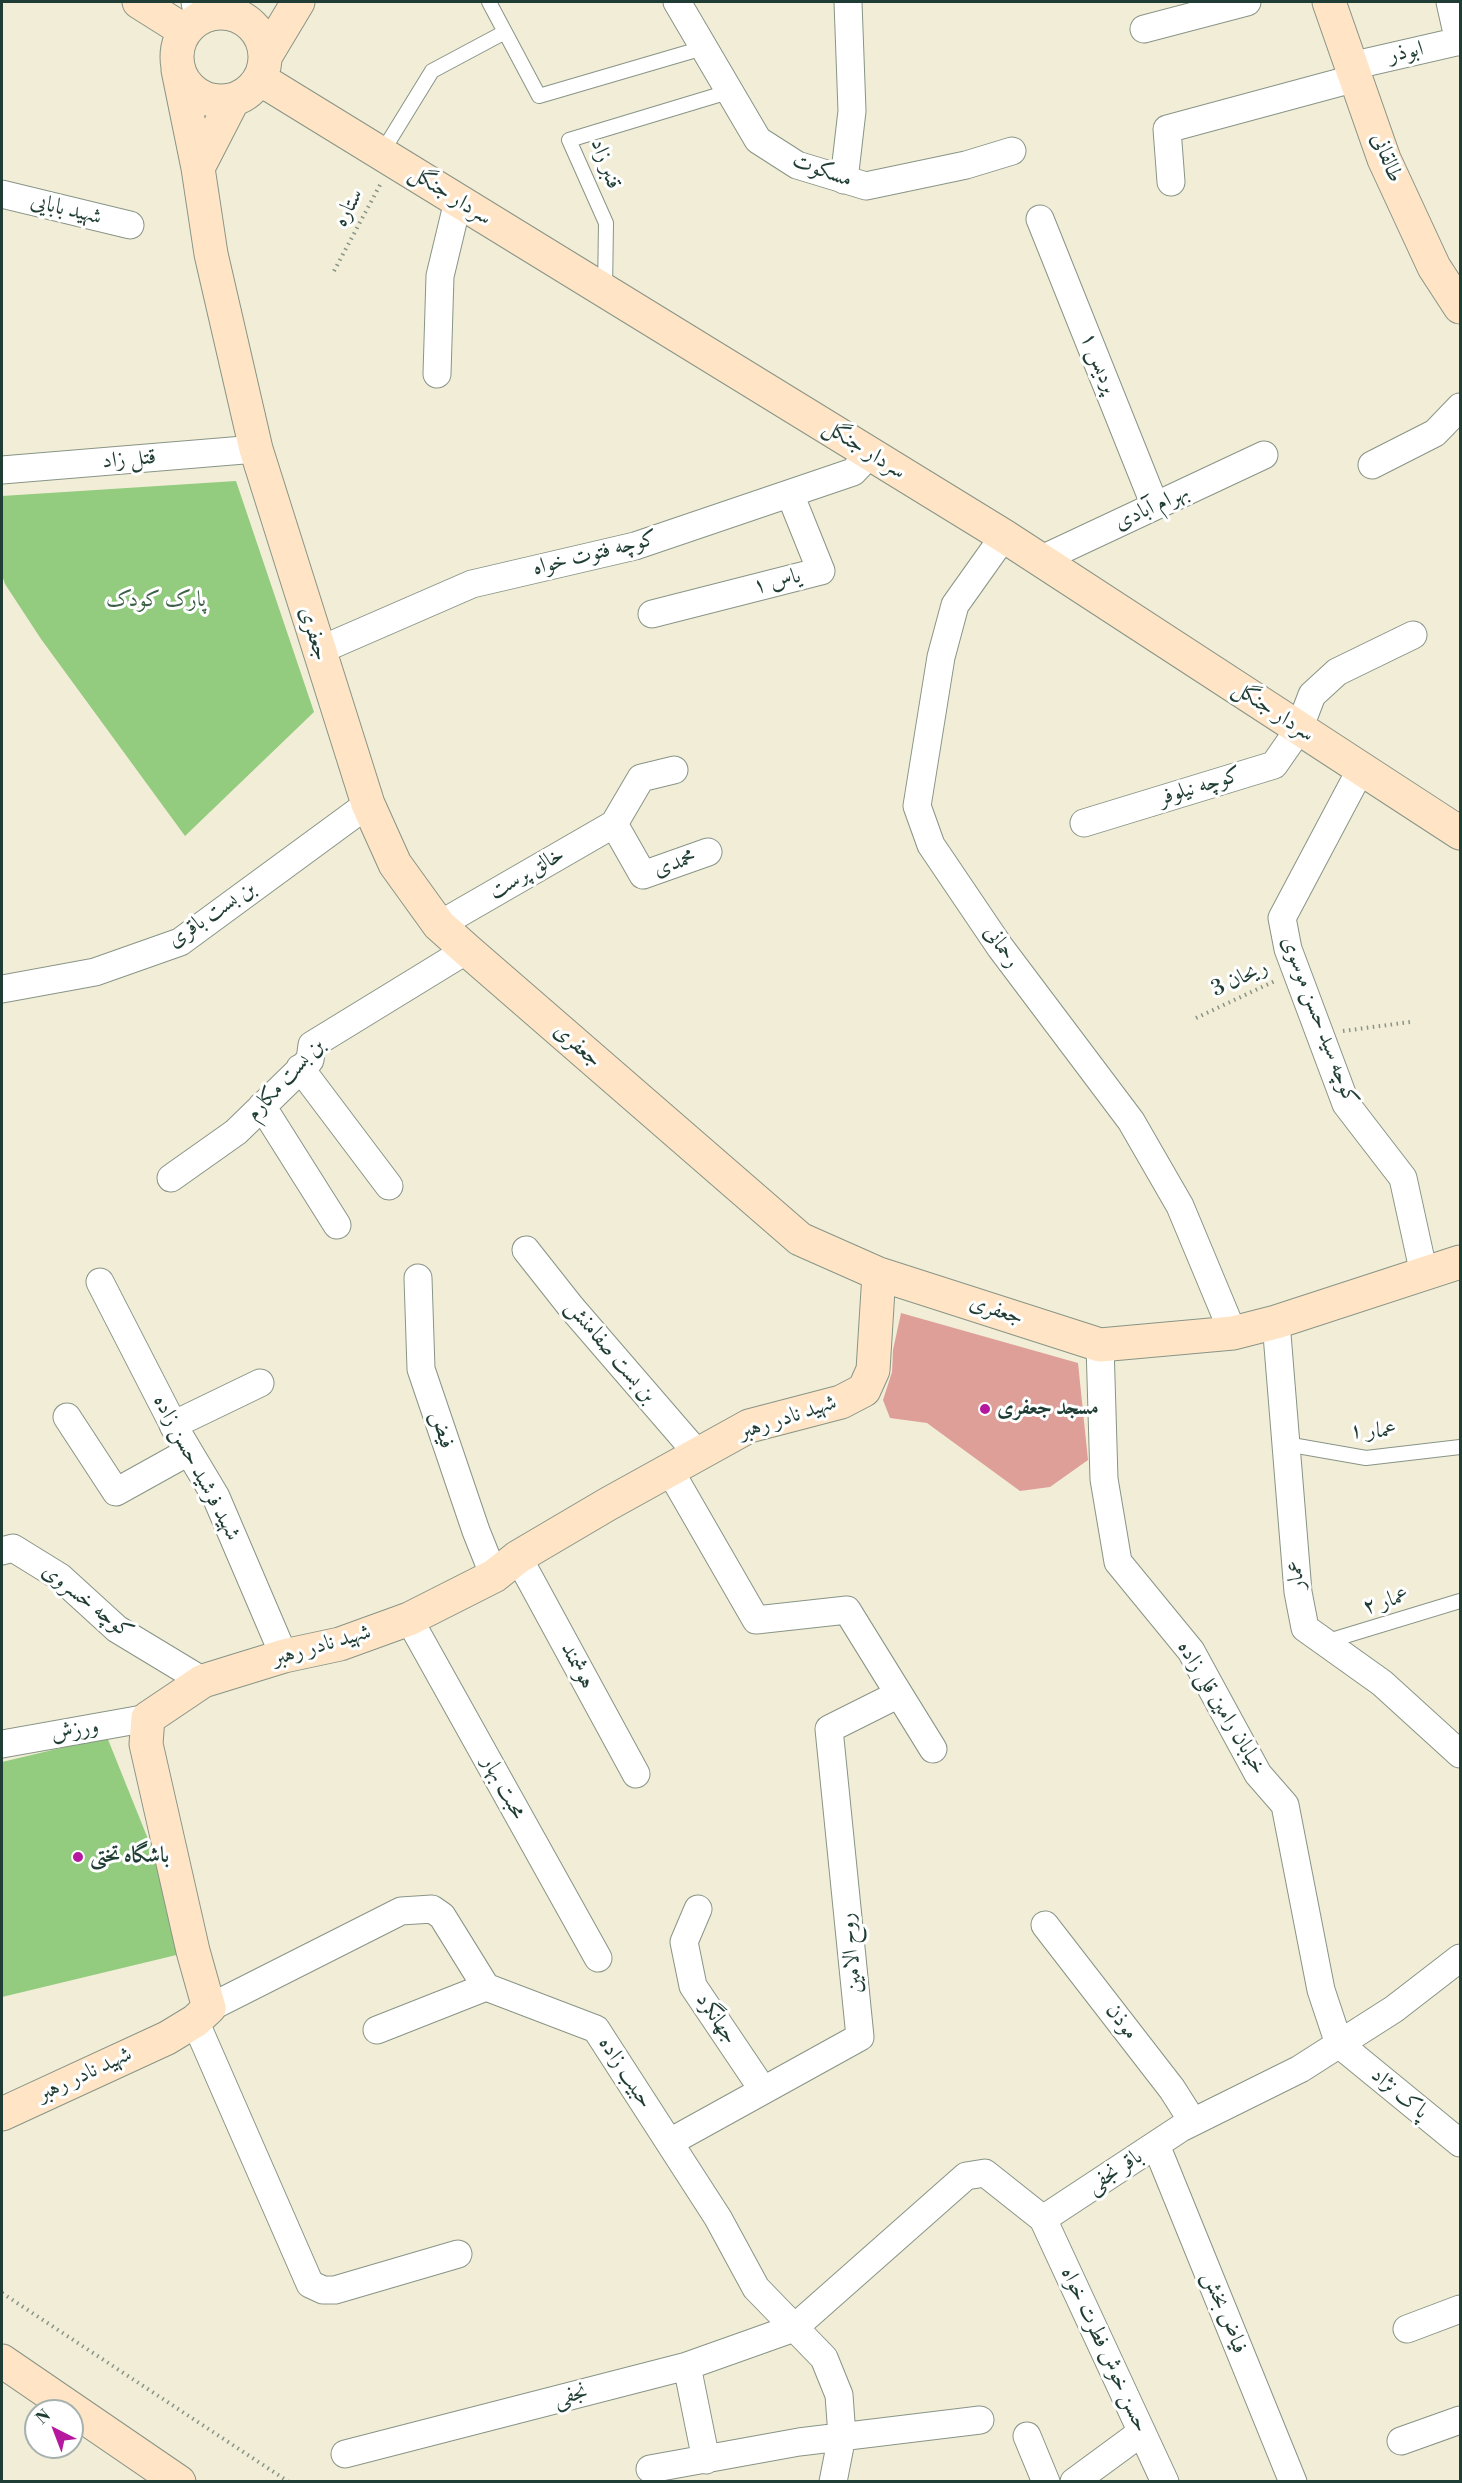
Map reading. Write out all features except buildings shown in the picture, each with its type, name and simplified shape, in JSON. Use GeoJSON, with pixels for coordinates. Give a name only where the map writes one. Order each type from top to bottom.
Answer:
{"type":"FeatureCollection","features":[{"type":"Feature","properties":{"kind":"main road"},"geometry":{"type":"LineString","coordinates":[[139,2],[197,17],[220,13],[243,19],[259,35],[262,68]]}},
{"type":"Feature","properties":{"kind":"main road"},"geometry":{"type":"LineString","coordinates":[[249,2],[197,17],[177,49],[178,70],[182,80],[199,96],[221,102],[243,96],[262,68],[298,2]]}},
{"type":"Feature","properties":{"kind":"main road","name":"طالقانی"},"geometry":{"type":"LineString","coordinates":[[1329,2],[1384,159],[1434,267],[1461,307]]}},
{"type":"Feature","properties":{"kind":"main road","name":"سردار جنگل"},"geometry":{"type":"LineString","coordinates":[[262,68],[387,158],[1004,536],[1461,833]]}},
{"type":"Feature","properties":{"kind":"main road","name":"جعفری"},"geometry":{"type":"LineString","coordinates":[[178,70],[198,168],[210,254],[256,450],[368,804],[395,864],[439,925],[800,1239],[879,1274],[1100,1345],[1233,1333],[1276,1322],[1461,1262]]}},
{"type":"Feature","properties":{"kind":"main road"},"geometry":{"type":"LineString","coordinates":[[198,168],[233,100]]}},
{"type":"Feature","properties":{"kind":"main road","name":"شهید نادر رهبر"},"geometry":{"type":"LineString","coordinates":[[147,1718],[203,1681],[284,1656],[339,1644],[409,1619],[506,1566],[683,1461],[749,1426],[841,1402],[864,1390],[873,1370],[879,1274]]}},
{"type":"Feature","properties":{"kind":"main road"},"geometry":{"type":"LineString","coordinates":[[147,1718],[146,1744],[193,1951],[202,2014]]}},
{"type":"Feature","properties":{"kind":"main road","name":"شهید نادر رهبر"},"geometry":{"type":"LineString","coordinates":[[2,2114],[167,2038],[202,2014]]}},
{"type":"Feature","properties":{"kind":"main road"},"geometry":{"type":"LineString","coordinates":[[2,2361],[179,2481]]}},
{"type":"Feature","properties":{"kind":"street","name":"مسکوت"},"geometry":{"type":"LineString","coordinates":[[677,2],[728,92],[759,140],[797,165],[866,186],[966,165],[1012,151]]}},
{"type":"Feature","properties":{"kind":"street"},"geometry":{"type":"LineString","coordinates":[[844,180],[852,111],[848,2]]}},
{"type":"Feature","properties":{"kind":"street"},"geometry":{"type":"LineString","coordinates":[[1144,29],[1247,2]]}},
{"type":"Feature","properties":{"kind":"street"},"geometry":{"type":"LineString","coordinates":[[1450,2],[1460,41]]}},
{"type":"Feature","properties":{"kind":"street","name":"ابوذر"},"geometry":{"type":"LineString","coordinates":[[1171,182],[1167,129],[1460,41]]}},
{"type":"Feature","properties":{"kind":"street","name":"شهید بابایی"},"geometry":{"type":"LineString","coordinates":[[2,194],[130,225]]}},
{"type":"Feature","properties":{"kind":"street"},"geometry":{"type":"LineString","coordinates":[[437,374],[440,276],[458,201]]}},
{"type":"Feature","properties":{"kind":"street","name":"پردیس ۱"},"geometry":{"type":"LineString","coordinates":[[1040,219],[1155,506]]}},
{"type":"Feature","properties":{"kind":"street"},"geometry":{"type":"LineString","coordinates":[[1372,465],[1435,433],[1461,407]]}},
{"type":"Feature","properties":{"kind":"street","name":"قتل زاد"},"geometry":{"type":"LineString","coordinates":[[2,470],[256,450]]}},
{"type":"Feature","properties":{"kind":"street","name":"کوچه فتوت خواه"},"geometry":{"type":"LineString","coordinates":[[318,651],[472,584],[636,546],[853,472],[870,454]]}},
{"type":"Feature","properties":{"kind":"street","name":"بهرام آبادی"},"geometry":{"type":"LineString","coordinates":[[1040,560],[1264,455]]}},
{"type":"Feature","properties":{"kind":"street","name":"یاس ۱"},"geometry":{"type":"LineString","coordinates":[[652,614],[820,571],[790,494]]}},
{"type":"Feature","properties":{"kind":"street","name":"رحمانی"},"geometry":{"type":"LineString","coordinates":[[1004,536],[955,605],[941,657],[917,806],[931,845],[1000,947],[1131,1121],[1180,1206],[1233,1333]]}},
{"type":"Feature","properties":{"kind":"street","name":"کوچه نیلوفر"},"geometry":{"type":"LineString","coordinates":[[1084,823],[1274,765],[1299,729],[1312,695],[1337,672],[1413,635]]}},
{"type":"Feature","properties":{"kind":"street","name":"کوچه سید حسن موسوی"},"geometry":{"type":"LineString","coordinates":[[1361,769],[1282,918],[1288,949],[1346,1104],[1403,1178],[1424,1274]]}},
{"type":"Feature","properties":{"kind":"street"},"geometry":{"type":"LineString","coordinates":[[614,824],[641,778],[674,770]]}},
{"type":"Feature","properties":{"kind":"street","name":"بن بست باقری"},"geometry":{"type":"LineString","coordinates":[[2,989],[95,972],[180,942],[368,804]]}},
{"type":"Feature","properties":{"kind":"street","name":"محمدی"},"geometry":{"type":"LineString","coordinates":[[614,824],[643,876],[708,852]]}},
{"type":"Feature","properties":{"kind":"street","name":"خالق پرست"},"geometry":{"type":"LineString","coordinates":[[439,925],[614,824]]}},
{"type":"Feature","properties":{"kind":"street","name":"بن بست مکارم"},"geometry":{"type":"LineString","coordinates":[[171,1178],[236,1132],[310,1060],[312,1045],[467,950]]}},
{"type":"Feature","properties":{"kind":"street"},"geometry":{"type":"LineString","coordinates":[[300,1068],[389,1186]]}},
{"type":"Feature","properties":{"kind":"street"},"geometry":{"type":"LineString","coordinates":[[262,1106],[337,1225]]}},
{"type":"Feature","properties":{"kind":"street","name":"بن بست صفامنش"},"geometry":{"type":"LineString","coordinates":[[525,1250],[571,1307],[683,1461]]}},
{"type":"Feature","properties":{"kind":"street","name":"فیض"},"geometry":{"type":"LineString","coordinates":[[418,1278],[421,1369],[476,1531],[506,1566]]}},
{"type":"Feature","properties":{"kind":"street","name":"شهید فرشید حسن زاده"},"geometry":{"type":"LineString","coordinates":[[100,1282],[173,1425],[216,1497],[284,1656]]}},
{"type":"Feature","properties":{"kind":"street","name":"عمار"},"geometry":{"type":"LineString","coordinates":[[1276,1322],[1298,1592],[1305,1628],[1382,1683],[1461,1754]]}},
{"type":"Feature","properties":{"kind":"street","name":"خیابان رامین قلی زاده"},"geometry":{"type":"LineString","coordinates":[[1100,1345],[1104,1479],[1119,1562],[1191,1651],[1258,1774],[1286,1805],[1320,1989],[1339,2044]]}},
{"type":"Feature","properties":{"kind":"street"},"geometry":{"type":"LineString","coordinates":[[173,1425],[260,1383]]}},
{"type":"Feature","properties":{"kind":"street"},"geometry":{"type":"LineString","coordinates":[[67,1417],[116,1492],[188,1452]]}},
{"type":"Feature","properties":{"kind":"street"},"geometry":{"type":"LineString","coordinates":[[683,1461],[756,1620],[847,1610],[897,1695],[933,1749]]}},
{"type":"Feature","properties":{"kind":"street","name":"کوچه خسروی"},"geometry":{"type":"LineString","coordinates":[[2,1551],[13,1548],[60,1577],[117,1629],[203,1681]]}},
{"type":"Feature","properties":{"kind":"street","name":"هوشمند"},"geometry":{"type":"LineString","coordinates":[[506,1566],[636,1774]]}},
{"type":"Feature","properties":{"kind":"street","name":"محبت بهار"},"geometry":{"type":"LineString","coordinates":[[409,1619],[598,1958]]}},
{"type":"Feature","properties":{"kind":"street","name":"روح الامین"},"geometry":{"type":"LineString","coordinates":[[670,2142],[860,2037],[829,1729],[897,1695]]}},
{"type":"Feature","properties":{"kind":"street","name":"ورزش"},"geometry":{"type":"LineString","coordinates":[[2,1744],[147,1718]]}},
{"type":"Feature","properties":{"kind":"street"},"geometry":{"type":"LineString","coordinates":[[377,2030],[486,1987],[442,1917],[432,1909],[401,1911],[202,2014],[310,2284],[323,2290],[335,2290],[458,2254]]}},
{"type":"Feature","properties":{"kind":"street","name":"جهانگرد"},"geometry":{"type":"LineString","coordinates":[[698,1909],[684,1942],[693,1986],[763,2090]]}},
{"type":"Feature","properties":{"kind":"street","name":"موذن"},"geometry":{"type":"LineString","coordinates":[[1045,1925],[1172,2089],[1193,2122]]}},
{"type":"Feature","properties":{"kind":"street","name":"باقر نجفی"},"geometry":{"type":"LineString","coordinates":[[1043,2219],[1193,2122],[1300,2068],[1339,2044],[1394,2009],[1461,1958]]}},
{"type":"Feature","properties":{"kind":"street","name":"حبیب زاده"},"geometry":{"type":"LineString","coordinates":[[486,1987],[596,2029],[718,2218],[756,2288],[824,2358],[839,2395],[842,2436],[833,2481]]}},
{"type":"Feature","properties":{"kind":"street","name":"پاک نژاد"},"geometry":{"type":"LineString","coordinates":[[1339,2044],[1461,2143]]}},
{"type":"Feature","properties":{"kind":"street","name":"فیاض بخش"},"geometry":{"type":"LineString","coordinates":[[1156,2145],[1293,2481]]}},
{"type":"Feature","properties":{"kind":"street"},"geometry":{"type":"LineString","coordinates":[[794,2328],[966,2176],[985,2173],[1043,2219]]}},
{"type":"Feature","properties":{"kind":"street","name":"حسن خوش فطرت خواه"},"geometry":{"type":"LineString","coordinates":[[1043,2219],[1165,2481]]}},
{"type":"Feature","properties":{"kind":"street"},"geometry":{"type":"LineString","coordinates":[[1407,2329],[1461,2308]]}},
{"type":"Feature","properties":{"kind":"street","name":"نجفی"},"geometry":{"type":"LineString","coordinates":[[345,2454],[687,2366],[794,2328]]}},
{"type":"Feature","properties":{"kind":"street"},"geometry":{"type":"LineString","coordinates":[[687,2366],[706,2460]]}},
{"type":"Feature","properties":{"kind":"street"},"geometry":{"type":"LineString","coordinates":[[650,2469],[842,2436],[980,2420]]}},
{"type":"Feature","properties":{"kind":"street"},"geometry":{"type":"LineString","coordinates":[[1401,2441],[1461,2420]]}},
{"type":"Feature","properties":{"kind":"street"},"geometry":{"type":"LineString","coordinates":[[1074,2481],[1142,2432]]}},
{"type":"Feature","properties":{"kind":"street"},"geometry":{"type":"LineString","coordinates":[[1027,2436],[1046,2481]]}},
{"type":"Feature","properties":{"kind":"lane"},"geometry":{"type":"LineString","coordinates":[[489,2],[539,96],[703,48]]}},
{"type":"Feature","properties":{"kind":"lane"},"geometry":{"type":"LineString","coordinates":[[387,158],[432,71],[506,32]]}},
{"type":"Feature","properties":{"kind":"lane","name":"قنبر زاد"},"geometry":{"type":"LineString","coordinates":[[605,292],[606,223],[569,140],[728,92]]}},
{"type":"Feature","properties":{"kind":"lane","name":"عمار ۱"},"geometry":{"type":"LineString","coordinates":[[1286,1444],[1366,1458],[1460,1448]]}},
{"type":"Feature","properties":{"kind":"lane","name":"عمار ۲"},"geometry":{"type":"LineString","coordinates":[[1324,1643],[1461,1601]]}},
{"type":"Feature","properties":{"kind":"path","name":"ستاره"},"geometry":{"type":"LineString","coordinates":[[334,271],[387,158]]}},
{"type":"Feature","properties":{"kind":"path","name":"ریحان 3"},"geometry":{"type":"LineString","coordinates":[[1196,1018],[1296,971]]}},
{"type":"Feature","properties":{"kind":"path"},"geometry":{"type":"LineString","coordinates":[[1319,1034],[1410,1022]]}},
{"type":"Feature","properties":{"kind":"path"},"geometry":{"type":"LineString","coordinates":[[2,2293],[289,2481]]}},
{"type":"Feature","properties":{"kind":"green space","name":"پارک کودک"},"geometry":{"type":"Polygon","coordinates":[[[236,481],[314,712],[185,836],[41,639],[5,584],[2,575],[2,496],[236,481]]]}},
{"type":"Feature","properties":{"kind":"green space","name":"باشگاه تختی"},"geometry":{"type":"Polygon","coordinates":[[[107,1737],[193,1951],[2,1997],[2,1762],[107,1737]]]}},
{"type":"Feature","properties":{"kind":"place","name":"مسجد جعفری"},"geometry":{"type":"Point","coordinates":[985,1409]}},
{"type":"Feature","properties":{"kind":"place","name":"باشگاه تختی"},"geometry":{"type":"Point","coordinates":[78,1857]}}]}
